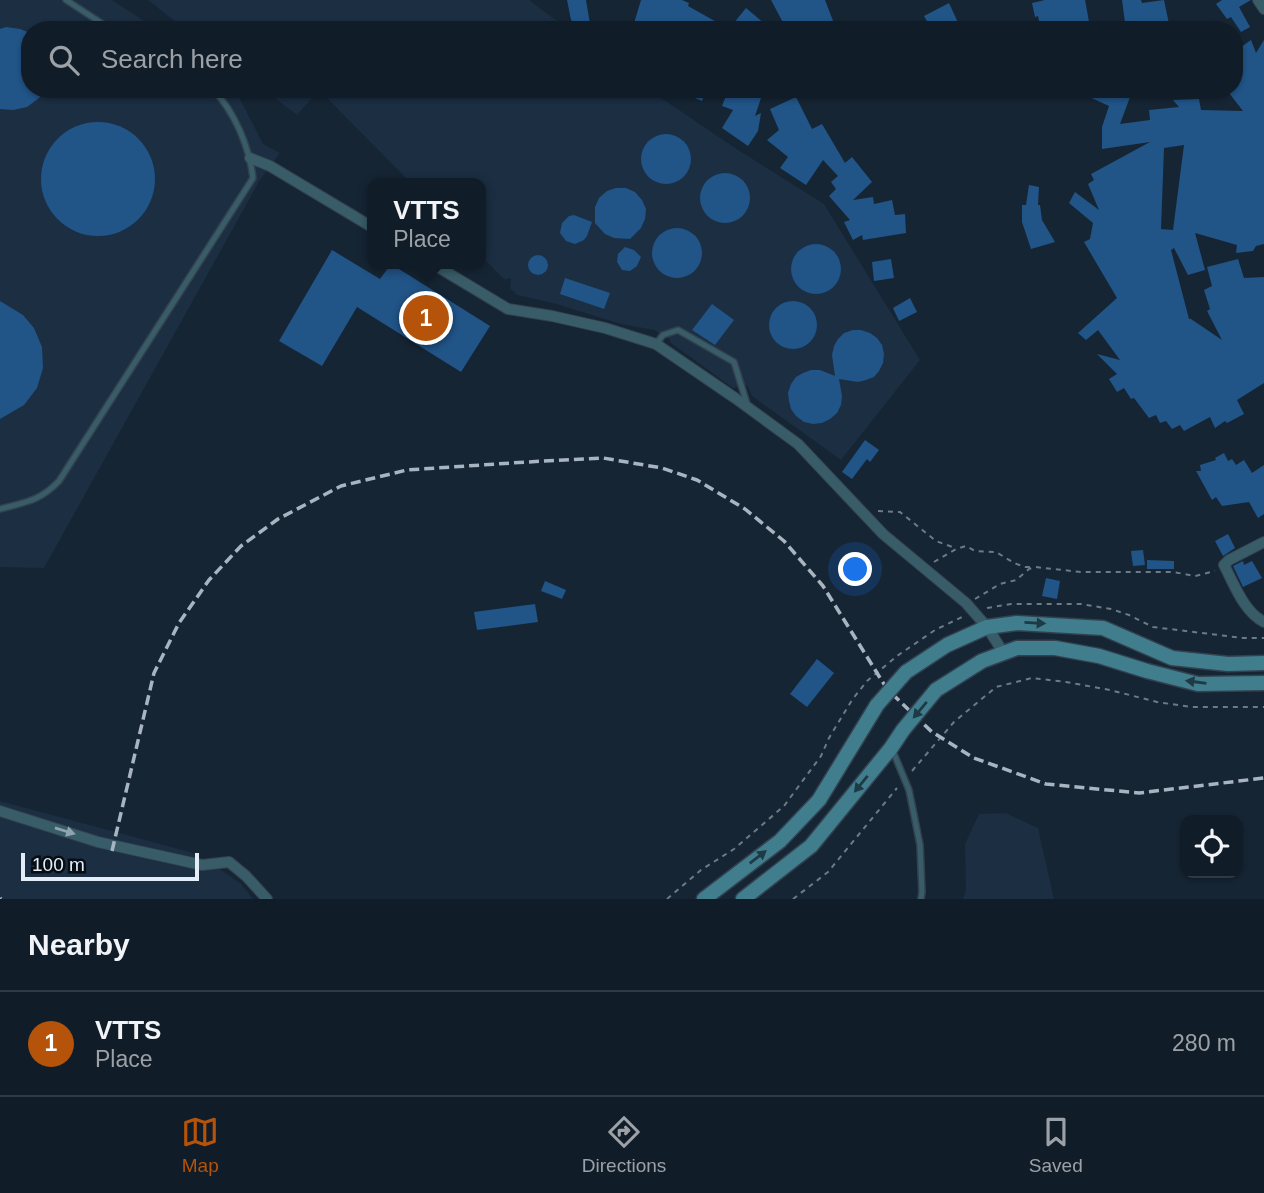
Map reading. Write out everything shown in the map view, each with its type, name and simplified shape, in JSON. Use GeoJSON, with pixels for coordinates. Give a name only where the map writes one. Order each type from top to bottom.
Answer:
{"type":"FeatureCollection","features":[{"type":"Feature","properties":{"kind":"main road"},"geometry":{"type":"LineString","coordinates":[[704,899],[780,841],[819,800],[877,705],[906,673],[947,645],[987,627],[1017,622],[1103,628],[1172,657],[1228,664],[1264,663]]}},
{"type":"Feature","properties":{"kind":"main road"},"geometry":{"type":"LineString","coordinates":[[743,899],[811,846],[936,690],[982,660],[1017,648],[1055,648],[1099,656],[1198,684],[1264,683]]}},
{"type":"Feature","properties":{"kind":"street"},"geometry":{"type":"LineString","coordinates":[[1258,0],[1264,9]]}},
{"type":"Feature","properties":{"kind":"street"},"geometry":{"type":"LineString","coordinates":[[250,158],[270,166],[367,224]]}},
{"type":"Feature","properties":{"kind":"street"},"geometry":{"type":"LineString","coordinates":[[441,269],[508,309],[605,328],[656,344],[798,444],[883,534],[966,603],[987,627],[1003,652]]}},
{"type":"Feature","properties":{"kind":"street"},"geometry":{"type":"LineString","coordinates":[[1264,541],[1225,564],[1249,609],[1264,622]]}},
{"type":"Feature","properties":{"kind":"street"},"geometry":{"type":"LineString","coordinates":[[0,811],[98,842],[202,865],[229,863],[246,876],[267,899]]}},
{"type":"Feature","properties":{"kind":"lane"},"geometry":{"type":"LineString","coordinates":[[66,0],[98,21]]}},
{"type":"Feature","properties":{"kind":"lane"},"geometry":{"type":"LineString","coordinates":[[0,509],[35,500],[49,492],[59,481],[253,178],[250,158],[221,98]]}},
{"type":"Feature","properties":{"kind":"lane"},"geometry":{"type":"LineString","coordinates":[[656,344],[663,335],[678,330],[734,362],[748,407]]}},
{"type":"Feature","properties":{"kind":"lane"},"geometry":{"type":"LineString","coordinates":[[891,748],[909,790],[920,845],[921,899]]}},
{"type":"Feature","properties":{"kind":"path"},"geometry":{"type":"LineString","coordinates":[[853,501],[871,512],[900,512],[936,541],[956,549]]}},
{"type":"Feature","properties":{"kind":"path"},"geometry":{"type":"LineString","coordinates":[[917,563],[934,562],[967,546],[975,551],[996,552],[1025,567],[1081,572],[1173,572],[1195,576],[1226,568]]}},
{"type":"Feature","properties":{"kind":"path"},"geometry":{"type":"LineString","coordinates":[[966,603],[1000,584],[1016,580],[1035,567]]}},
{"type":"Feature","properties":{"kind":"path"},"geometry":{"type":"LineString","coordinates":[[793,899],[828,872],[954,722],[996,687],[1032,678],[1110,690],[1191,707],[1264,706]]}},
{"type":"Feature","properties":{"kind":"shaded area"},"geometry":{"type":"Polygon","coordinates":[[[0,0],[112,0],[144,21],[21,21],[21,98],[240,98],[263,144],[280,153],[260,180],[44,568],[0,567],[0,0]]]}},
{"type":"Feature","properties":{"kind":"shaded area"},"geometry":{"type":"Polygon","coordinates":[[[148,0],[529,0],[557,21],[175,21],[148,0]]]}},
{"type":"Feature","properties":{"kind":"shaded area"},"geometry":{"type":"Polygon","coordinates":[[[275,98],[312,98],[297,115],[275,98]]]}},
{"type":"Feature","properties":{"kind":"shaded area"},"geometry":{"type":"Polygon","coordinates":[[[327,98],[661,98],[824,204],[920,360],[841,460],[752,396],[747,385],[733,388],[654,330],[621,324],[517,295],[510,288],[511,278],[504,279],[486,261],[486,178],[406,178],[327,98]]]}},
{"type":"Feature","properties":{"kind":"shaded area"},"geometry":{"type":"Polygon","coordinates":[[[0,801],[190,852],[241,884],[253,899],[0,899],[0,801]]]}},
{"type":"Feature","properties":{"kind":"shaded area"},"geometry":{"type":"Polygon","coordinates":[[[1006,813],[1038,828],[1054,899],[963,899],[966,890],[965,844],[979,814],[1006,813]]]}},
{"type":"Feature","properties":{"kind":"building"},"geometry":{"type":"Polygon","coordinates":[[[567,0],[586,0],[590,21],[571,20],[567,0]]]}},
{"type":"Feature","properties":{"kind":"building"},"geometry":{"type":"Polygon","coordinates":[[[641,0],[682,0],[715,21],[635,21],[641,0]]]}},
{"type":"Feature","properties":{"kind":"building"},"geometry":{"type":"Polygon","coordinates":[[[771,0],[825,0],[833,21],[782,21],[771,0]]]}},
{"type":"Feature","properties":{"kind":"building"},"geometry":{"type":"Polygon","coordinates":[[[1045,0],[1085,0],[1089,21],[1039,21],[1038,16],[1035,17],[1032,3],[1045,0]]]}},
{"type":"Feature","properties":{"kind":"building"},"geometry":{"type":"Polygon","coordinates":[[[1122,0],[1141,0],[1142,3],[1164,0],[1168,21],[1125,21],[1122,0]]]}},
{"type":"Feature","properties":{"kind":"building"},"geometry":{"type":"Polygon","coordinates":[[[1222,0],[1251,0],[1239,7],[1250,27],[1243,31],[1243,21],[1234,21],[1231,17],[1227,19],[1216,4],[1222,0]]]}},
{"type":"Feature","properties":{"kind":"building"},"geometry":{"type":"Polygon","coordinates":[[[949,3],[957,21],[927,21],[924,16],[949,3]]]}},
{"type":"Feature","properties":{"kind":"building"},"geometry":{"type":"Polygon","coordinates":[[[746,8],[761,21],[735,21],[746,8]]]}},
{"type":"Feature","properties":{"kind":"building"},"geometry":{"type":"Polygon","coordinates":[[[6,27],[21,29],[21,98],[39,98],[27,107],[0,109],[0,29],[6,27]]]}},
{"type":"Feature","properties":{"kind":"building"},"geometry":{"type":"Polygon","coordinates":[[[1251,40],[1256,53],[1264,40],[1264,244],[1256,246],[1253,251],[1236,253],[1237,245],[1195,233],[1205,270],[1188,275],[1174,248],[1171,250],[1189,319],[1222,340],[1207,311],[1210,309],[1204,290],[1212,286],[1207,267],[1238,259],[1244,278],[1264,277],[1264,383],[1237,400],[1244,414],[1227,423],[1225,421],[1215,428],[1210,417],[1184,431],[1180,425],[1172,429],[1166,421],[1160,423],[1156,415],[1149,418],[1124,388],[1117,392],[1109,379],[1117,374],[1097,354],[1120,360],[1098,330],[1086,340],[1078,333],[1117,298],[1084,242],[1090,239],[1093,223],[1069,203],[1075,192],[1099,210],[1088,184],[1094,180],[1091,174],[1150,142],[1102,149],[1102,127],[1109,106],[1092,98],[1130,98],[1120,124],[1150,120],[1149,110],[1179,107],[1173,100],[1199,99],[1201,110],[1243,111],[1233,98],[1243,98],[1243,46],[1251,40]],[[1184,145],[1164,148],[1161,229],[1173,230],[1184,145]]]}},
{"type":"Feature","properties":{"kind":"building"},"geometry":{"type":"Polygon","coordinates":[[[725,98],[761,98],[755,116],[761,113],[758,131],[748,146],[722,128],[733,110],[722,106],[725,98]]]}},
{"type":"Feature","properties":{"kind":"building"},"geometry":{"type":"Polygon","coordinates":[[[796,98],[812,129],[822,124],[845,163],[852,157],[872,182],[853,200],[873,197],[874,204],[892,200],[895,215],[905,214],[906,233],[863,240],[862,235],[853,240],[844,222],[850,220],[829,196],[836,189],[831,182],[838,176],[823,160],[806,185],[780,168],[788,157],[767,140],[779,130],[770,109],[796,98]]]}},
{"type":"Feature","properties":{"kind":"building"},"geometry":{"type":"Polygon","coordinates":[[[98,122],[120,126],[138,139],[151,157],[155,179],[151,201],[138,219],[120,232],[98,236],[76,232],[58,219],[45,201],[41,179],[45,157],[58,139],[76,126],[98,122]]]}},
{"type":"Feature","properties":{"kind":"building"},"geometry":{"type":"Polygon","coordinates":[[[656,135],[676,135],[690,149],[690,169],[676,183],[656,183],[642,169],[642,149],[656,135]]]}},
{"type":"Feature","properties":{"kind":"building"},"geometry":{"type":"Polygon","coordinates":[[[715,174],[735,174],[749,188],[749,208],[735,222],[715,222],[701,208],[701,188],[715,174]]]}},
{"type":"Feature","properties":{"kind":"building"},"geometry":{"type":"Polygon","coordinates":[[[1029,185],[1039,187],[1038,205],[1042,220],[1055,242],[1031,249],[1022,222],[1022,205],[1026,205],[1029,185]]]}},
{"type":"Feature","properties":{"kind":"building"},"geometry":{"type":"Polygon","coordinates":[[[616,188],[635,192],[646,209],[641,228],[630,239],[614,238],[605,234],[595,223],[595,207],[599,198],[616,188]]]}},
{"type":"Feature","properties":{"kind":"building"},"geometry":{"type":"Polygon","coordinates":[[[574,215],[592,222],[584,240],[575,244],[566,241],[560,233],[562,223],[574,215]]]}},
{"type":"Feature","properties":{"kind":"building"},"geometry":{"type":"Polygon","coordinates":[[[677,228],[695,235],[702,253],[695,271],[677,278],[659,271],[652,253],[659,235],[677,228]]]}},
{"type":"Feature","properties":{"kind":"building"},"geometry":{"type":"Polygon","coordinates":[[[806,245],[826,245],[840,259],[840,279],[826,293],[806,293],[792,279],[792,259],[806,245]]]}},
{"type":"Feature","properties":{"kind":"building"},"geometry":{"type":"Polygon","coordinates":[[[625,247],[634,250],[641,257],[637,266],[630,271],[622,270],[617,262],[618,254],[625,247]]]}},
{"type":"Feature","properties":{"kind":"building"},"geometry":{"type":"Polygon","coordinates":[[[332,250],[380,279],[387,269],[399,269],[490,326],[461,372],[357,307],[322,366],[279,341],[332,250]]]}},
{"type":"Feature","properties":{"kind":"building"},"geometry":{"type":"Polygon","coordinates":[[[534,255],[542,255],[548,265],[542,275],[534,275],[528,269],[528,261],[534,255]]]}},
{"type":"Feature","properties":{"kind":"building"},"geometry":{"type":"Polygon","coordinates":[[[891,259],[894,278],[874,281],[872,262],[891,259]]]}},
{"type":"Feature","properties":{"kind":"building"},"geometry":{"type":"Polygon","coordinates":[[[565,278],[610,293],[604,309],[560,294],[565,278]]]}},
{"type":"Feature","properties":{"kind":"building"},"geometry":{"type":"Polygon","coordinates":[[[910,298],[917,312],[899,321],[893,308],[910,298]]]}},
{"type":"Feature","properties":{"kind":"building"},"geometry":{"type":"Polygon","coordinates":[[[0,301],[23,315],[34,328],[42,347],[43,368],[37,388],[24,405],[0,419],[0,301]]]}},
{"type":"Feature","properties":{"kind":"building"},"geometry":{"type":"Polygon","coordinates":[[[793,301],[810,308],[817,325],[810,342],[793,349],[776,342],[769,325],[776,308],[793,301]]]}},
{"type":"Feature","properties":{"kind":"building"},"geometry":{"type":"Polygon","coordinates":[[[712,304],[734,320],[715,345],[692,330],[712,304]]]}},
{"type":"Feature","properties":{"kind":"building"},"geometry":{"type":"Polygon","coordinates":[[[853,330],[870,333],[882,345],[883,363],[879,371],[874,377],[858,382],[839,379],[842,396],[837,413],[822,423],[804,422],[791,409],[788,393],[791,384],[796,377],[811,370],[820,370],[835,376],[832,355],[834,346],[844,333],[853,330]]]}},
{"type":"Feature","properties":{"kind":"building"},"geometry":{"type":"Polygon","coordinates":[[[865,440],[879,450],[870,462],[867,459],[852,479],[842,472],[865,440]]]}},
{"type":"Feature","properties":{"kind":"building"},"geometry":{"type":"Polygon","coordinates":[[[1224,453],[1228,461],[1232,459],[1236,465],[1244,460],[1252,473],[1264,465],[1264,514],[1258,518],[1249,502],[1222,506],[1216,497],[1212,500],[1196,471],[1201,471],[1200,465],[1216,460],[1215,458],[1224,453]]]}},
{"type":"Feature","properties":{"kind":"building"},"geometry":{"type":"Polygon","coordinates":[[[1228,534],[1235,548],[1223,556],[1215,541],[1228,534]]]}},
{"type":"Feature","properties":{"kind":"building"},"geometry":{"type":"Polygon","coordinates":[[[1143,550],[1145,565],[1133,566],[1131,551],[1143,550]]]}},
{"type":"Feature","properties":{"kind":"building"},"geometry":{"type":"Polygon","coordinates":[[[1147,560],[1174,561],[1174,569],[1147,569],[1147,560]]]}},
{"type":"Feature","properties":{"kind":"building"},"geometry":{"type":"Polygon","coordinates":[[[1243,561],[1244,565],[1252,561],[1262,578],[1243,587],[1233,566],[1243,561]]]}},
{"type":"Feature","properties":{"kind":"building"},"geometry":{"type":"Polygon","coordinates":[[[1046,578],[1060,581],[1057,599],[1042,596],[1046,578]]]}},
{"type":"Feature","properties":{"kind":"building"},"geometry":{"type":"Polygon","coordinates":[[[545,581],[566,590],[562,599],[541,591],[545,581]]]}},
{"type":"Feature","properties":{"kind":"building"},"geometry":{"type":"Polygon","coordinates":[[[535,604],[538,622],[477,630],[474,612],[535,604]]]}},
{"type":"Feature","properties":{"kind":"building"},"geometry":{"type":"Polygon","coordinates":[[[817,659],[834,673],[807,707],[790,694],[817,659]]]}},
{"type":"Feature","properties":{"kind":"railway"},"geometry":{"type":"LineString","coordinates":[[112,851],[154,673],[179,623],[209,580],[241,546],[278,519],[341,486],[407,470],[527,462],[603,458],[662,468],[697,480],[745,509],[784,541],[823,586],[887,689],[932,732],[974,758],[1046,784],[1139,793],[1264,778]]}},
{"type":"Feature","properties":{"kind":"place","name":"VTTS"},"geometry":{"type":"Point","coordinates":[426,318]}}]}
